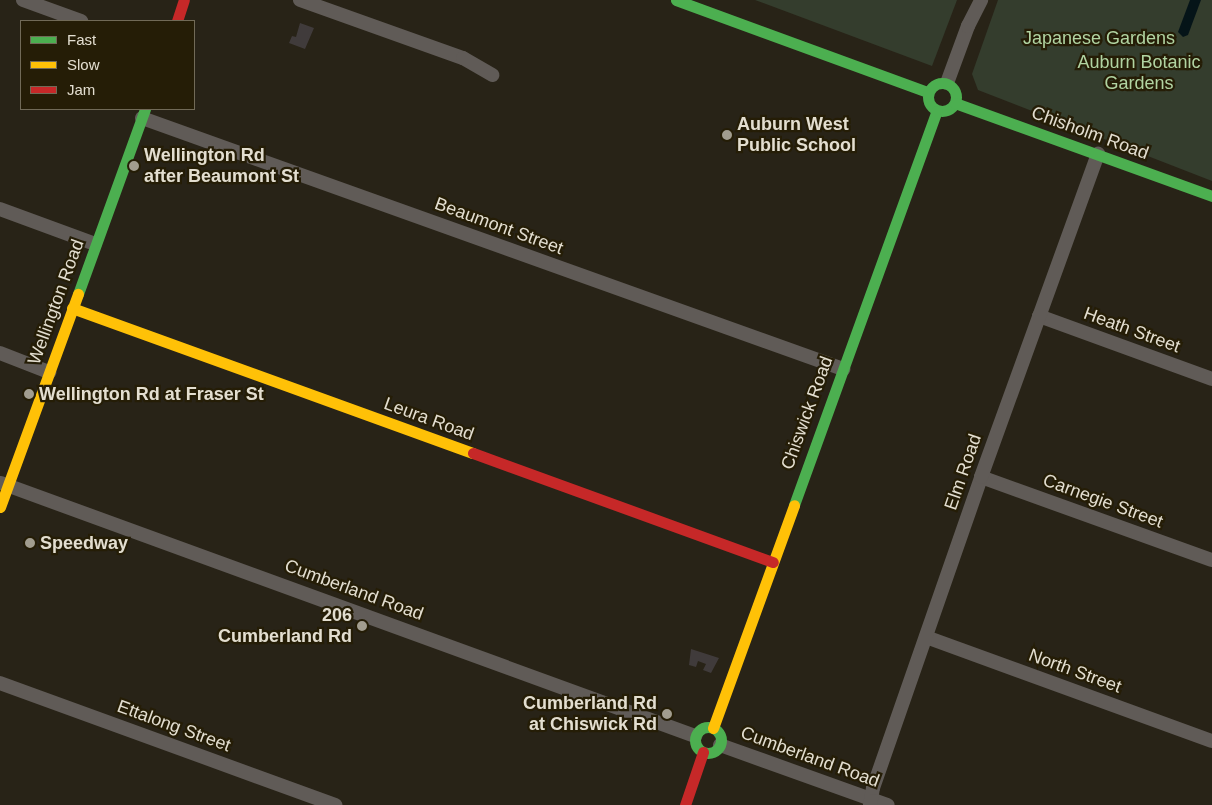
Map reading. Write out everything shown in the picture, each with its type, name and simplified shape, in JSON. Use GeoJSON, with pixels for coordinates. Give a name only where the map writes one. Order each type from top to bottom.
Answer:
{"type":"FeatureCollection","features":[{"type":"Feature","properties":{"kind":"street"},"geometry":{"type":"LineString","coordinates":[[23,0],[78,20]]}},
{"type":"Feature","properties":{"kind":"street"},"geometry":{"type":"LineString","coordinates":[[177,20],[184,0]]}},
{"type":"Feature","properties":{"kind":"street"},"geometry":{"type":"LineString","coordinates":[[300,0],[463,58],[492,75]]}},
{"type":"Feature","properties":{"kind":"street"},"geometry":{"type":"LineString","coordinates":[[676,0],[928,92]]}},
{"type":"Feature","properties":{"kind":"street"},"geometry":{"type":"LineString","coordinates":[[968,26],[972,0]]}},
{"type":"Feature","properties":{"kind":"street"},"geometry":{"type":"LineString","coordinates":[[947,83],[968,26],[982,0]]}},
{"type":"Feature","properties":{"kind":"street"},"geometry":{"type":"LineString","coordinates":[[947,83],[955,90],[955,103],[946,111],[937,111],[930,105],[928,92],[934,85],[947,83]]}},
{"type":"Feature","properties":{"kind":"street","name":"Chisholm Road"},"geometry":{"type":"LineString","coordinates":[[955,103],[1212,196]]}},
{"type":"Feature","properties":{"kind":"street","name":"Chiswick Road"},"geometry":{"type":"LineString","coordinates":[[713,728],[937,111]]}},
{"type":"Feature","properties":{"kind":"street","name":"Beaumont Street"},"geometry":{"type":"LineString","coordinates":[[144,113],[843,369]]}},
{"type":"Feature","properties":{"kind":"street","name":"Wellington Road"},"geometry":{"type":"LineString","coordinates":[[0,507],[4,484],[49,372],[144,113]]}},
{"type":"Feature","properties":{"kind":"street","name":"Elm Road"},"geometry":{"type":"LineString","coordinates":[[871,802],[981,477],[1098,154]]}},
{"type":"Feature","properties":{"kind":"street"},"geometry":{"type":"LineString","coordinates":[[0,209],[95,244]]}},
{"type":"Feature","properties":{"kind":"street","name":"Leura Road"},"geometry":{"type":"LineString","coordinates":[[72,308],[773,562]]}},
{"type":"Feature","properties":{"kind":"street","name":"Heath Street"},"geometry":{"type":"LineString","coordinates":[[1039,316],[1212,379]]}},
{"type":"Feature","properties":{"kind":"street"},"geometry":{"type":"LineString","coordinates":[[0,353],[49,372]]}},
{"type":"Feature","properties":{"kind":"street","name":"Carnegie Street"},"geometry":{"type":"LineString","coordinates":[[981,477],[1212,560]]}},
{"type":"Feature","properties":{"kind":"street","name":"Cumberland Road"},"geometry":{"type":"LineString","coordinates":[[4,484],[695,736]]}},
{"type":"Feature","properties":{"kind":"street","name":"North Street"},"geometry":{"type":"LineString","coordinates":[[926,637],[1212,741]]}},
{"type":"Feature","properties":{"kind":"street","name":"Ettalong Street"},"geometry":{"type":"LineString","coordinates":[[0,683],[336,805]]}},
{"type":"Feature","properties":{"kind":"street"},"geometry":{"type":"LineString","coordinates":[[704,727],[713,728],[720,737],[720,745],[711,753],[703,752],[697,748],[695,736],[704,727]]}},
{"type":"Feature","properties":{"kind":"street","name":"Cumberland Road"},"geometry":{"type":"LineString","coordinates":[[720,745],[871,802],[888,805]]}},
{"type":"Feature","properties":{"kind":"street"},"geometry":{"type":"LineString","coordinates":[[685,805],[703,752]]}},
{"type":"Feature","properties":{"kind":"green space"},"geometry":{"type":"Polygon","coordinates":[[[755,0],[957,0],[932,66],[755,0]]]}},
{"type":"Feature","properties":{"kind":"green space","name":"Auburn Botanic Gardens"},"geometry":{"type":"Polygon","coordinates":[[[998,0],[1212,0],[1212,181],[978,90],[972,74],[998,0]]]}},
{"type":"Feature","properties":{"kind":"shaded area"},"geometry":{"type":"Polygon","coordinates":[[[1190,0],[1201,0],[1188,35],[1183,37],[1178,32],[1190,0]]]}},
{"type":"Feature","properties":{"kind":"building"},"geometry":{"type":"Polygon","coordinates":[[[300,23],[314,28],[305,49],[289,43],[292,36],[296,37],[300,23]]]}},
{"type":"Feature","properties":{"kind":"building"},"geometry":{"type":"Polygon","coordinates":[[[691,649],[719,658],[711,673],[703,670],[706,664],[698,661],[696,667],[689,665],[691,649]]]}},
{"type":"Feature","properties":{"kind":"traffic: fast"},"geometry":{"type":"LineString","coordinates":[[676,0],[928,92]]}},
{"type":"Feature","properties":{"kind":"traffic: fast"},"geometry":{"type":"LineString","coordinates":[[942,83],[952,87],[956,97],[952,107],[942,111],[932,107],[928,97],[932,87],[942,83]]}},
{"type":"Feature","properties":{"kind":"traffic: fast"},"geometry":{"type":"LineString","coordinates":[[955,103],[1212,196]]}},
{"type":"Feature","properties":{"kind":"traffic: fast"},"geometry":{"type":"LineString","coordinates":[[78,294],[145,110]]}},
{"type":"Feature","properties":{"kind":"traffic: fast"},"geometry":{"type":"LineString","coordinates":[[794,505],[937,111]]}},
{"type":"Feature","properties":{"kind":"traffic: fast"},"geometry":{"type":"LineString","coordinates":[[708,727],[717,731],[721,740],[717,749],[708,753],[699,749],[695,740],[699,731],[708,727]]}},
{"type":"Feature","properties":{"kind":"traffic: slow"},"geometry":{"type":"LineString","coordinates":[[0,507],[78,294]]}},
{"type":"Feature","properties":{"kind":"traffic: slow"},"geometry":{"type":"LineString","coordinates":[[72,308],[473,453]]}},
{"type":"Feature","properties":{"kind":"traffic: slow"},"geometry":{"type":"LineString","coordinates":[[713,728],[794,505]]}},
{"type":"Feature","properties":{"kind":"traffic: jam"},"geometry":{"type":"LineString","coordinates":[[177,20],[184,0]]}},
{"type":"Feature","properties":{"kind":"traffic: jam"},"geometry":{"type":"LineString","coordinates":[[473,453],[773,562]]}},
{"type":"Feature","properties":{"kind":"traffic: jam"},"geometry":{"type":"LineString","coordinates":[[685,805],[703,752]]}},
{"type":"Feature","properties":{"kind":"place","name":"Auburn West Public School"},"geometry":{"type":"Point","coordinates":[727,135]}},
{"type":"Feature","properties":{"kind":"place","name":"Wellington Rd after Beaumont St"},"geometry":{"type":"Point","coordinates":[134,166]}},
{"type":"Feature","properties":{"kind":"place","name":"Wellington Rd at Fraser St"},"geometry":{"type":"Point","coordinates":[29,394]}},
{"type":"Feature","properties":{"kind":"place","name":"Speedway"},"geometry":{"type":"Point","coordinates":[30,543]}},
{"type":"Feature","properties":{"kind":"place","name":"206 Cumberland Rd"},"geometry":{"type":"Point","coordinates":[362,626]}},
{"type":"Feature","properties":{"kind":"place","name":"Cumberland Rd at Chiswick Rd"},"geometry":{"type":"Point","coordinates":[667,714]}},
{"type":"Feature","properties":{"kind":"park label","name":"Japanese Gardens"},"geometry":{"type":"Point","coordinates":[1099,38]}}]}
